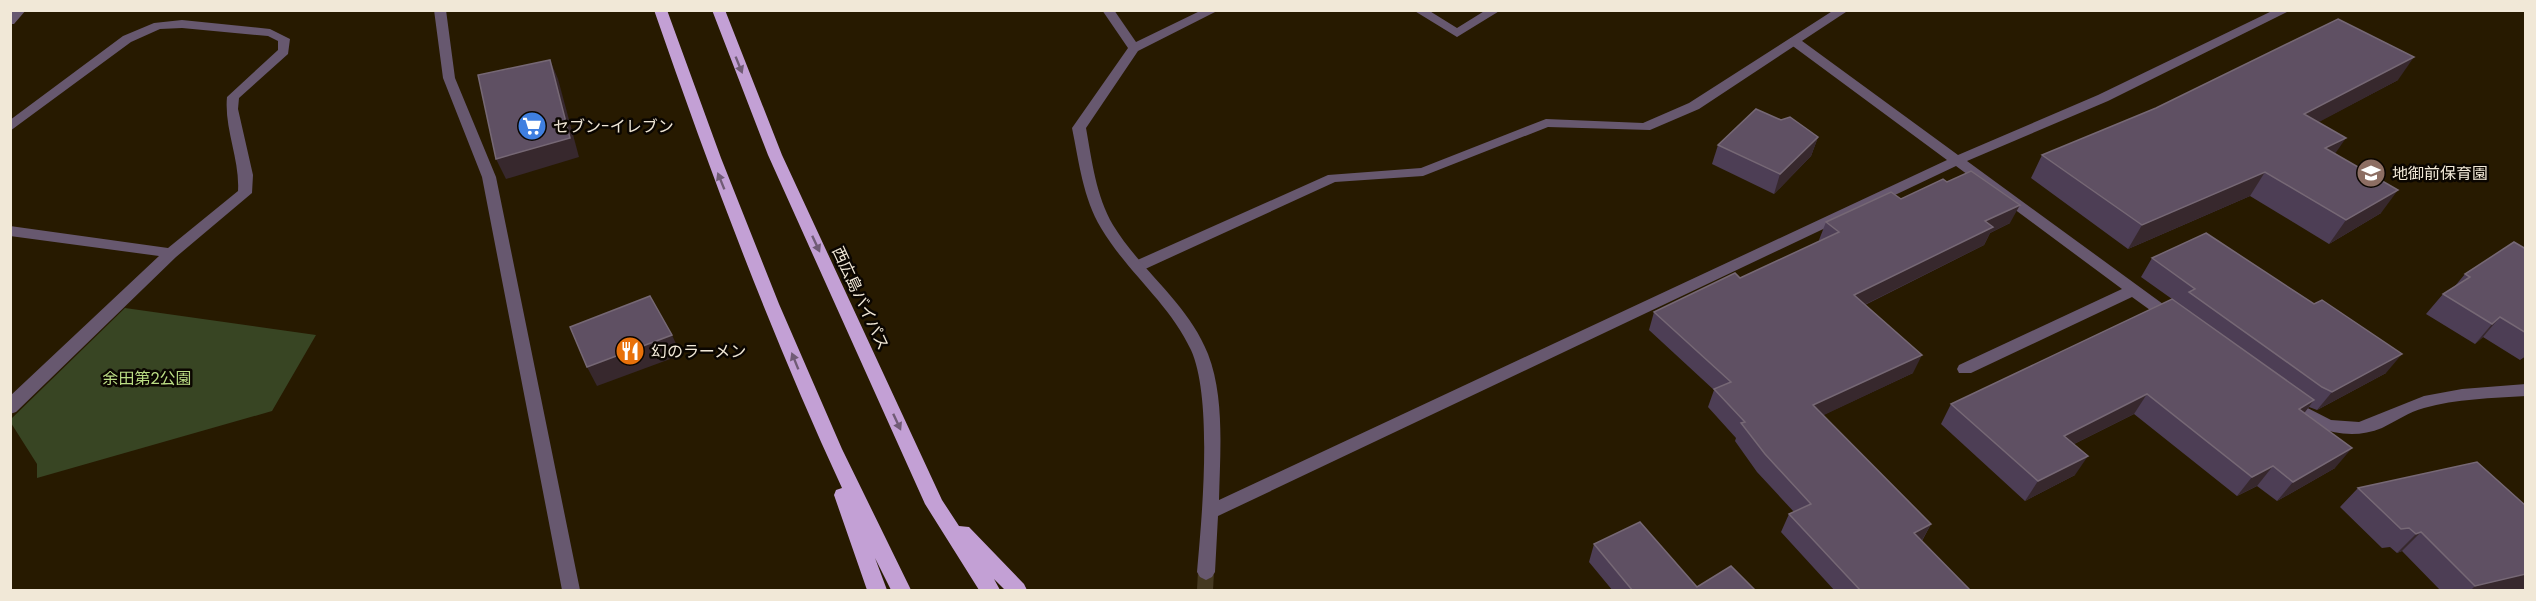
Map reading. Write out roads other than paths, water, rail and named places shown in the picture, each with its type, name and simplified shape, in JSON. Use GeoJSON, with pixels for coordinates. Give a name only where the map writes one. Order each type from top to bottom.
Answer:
{"type":"FeatureCollection","features":[{"type":"Feature","properties":{"kind":"highway"},"geometry":{"type":"LineString","coordinates":[[660,10],[717,172],[817,416],[901,591]]}},
{"type":"Feature","properties":{"kind":"highway","name":"西広島バイパス"},"geometry":{"type":"LineString","coordinates":[[718,10],[775,155],[934,504],[990,591]]}},
{"type":"Feature","properties":{"kind":"highway"},"geometry":{"type":"LineString","coordinates":[[817,416],[877,591]]}},
{"type":"Feature","properties":{"kind":"highway"},"geometry":{"type":"LineString","coordinates":[[934,504],[1017,591]]}},
{"type":"Feature","properties":{"kind":"street"},"geometry":{"type":"LineString","coordinates":[[10,21],[20,10]]}},
{"type":"Feature","properties":{"kind":"street"},"geometry":{"type":"LineString","coordinates":[[440,10],[449,78],[489,177],[571,591]]}},
{"type":"Feature","properties":{"kind":"street"},"geometry":{"type":"LineString","coordinates":[[1108,10],[1134,48]]}},
{"type":"Feature","properties":{"kind":"street"},"geometry":{"type":"LineString","coordinates":[[1206,572],[1212,511],[1208,380],[1200,353],[1188,328],[1106,225],[1088,177],[1079,128],[1134,48],[1213,10]]}},
{"type":"Feature","properties":{"kind":"street"},"geometry":{"type":"LineString","coordinates":[[1419,10],[1457,33],[1495,10]]}},
{"type":"Feature","properties":{"kind":"street"},"geometry":{"type":"LineString","coordinates":[[1138,266],[1333,178],[1423,171],[1546,123],[1645,127],[1694,106],[1843,10]]}},
{"type":"Feature","properties":{"kind":"street"},"geometry":{"type":"LineString","coordinates":[[1212,511],[1957,160],[2103,98],[2285,10]]}},
{"type":"Feature","properties":{"kind":"street"},"geometry":{"type":"LineString","coordinates":[[10,127],[127,39],[158,26],[193,25],[270,33],[284,39],[284,51],[233,98],[232,109],[246,175],[245,193],[171,253],[10,408]]}},
{"type":"Feature","properties":{"kind":"street"},"geometry":{"type":"LineString","coordinates":[[1794,40],[2189,331]]}},
{"type":"Feature","properties":{"kind":"street"},"geometry":{"type":"LineString","coordinates":[[10,231],[171,253]]}},
{"type":"Feature","properties":{"kind":"street"},"geometry":{"type":"LineString","coordinates":[[1965,369],[2134,291]]}},
{"type":"Feature","properties":{"kind":"street"},"geometry":{"type":"LineString","coordinates":[[2281,398],[2324,424],[2349,430],[2369,426],[2421,403],[2455,395],[2526,390]]}},
{"type":"Feature","properties":{"kind":"tunnel"},"geometry":{"type":"LineString","coordinates":[[1205,590],[1206,572]]}},
{"type":"Feature","properties":{"kind":"place","name":"セブン-イレブン"},"geometry":{"type":"Point","coordinates":[532,126]}},
{"type":"Feature","properties":{"kind":"place","name":"地御前保育園"},"geometry":{"type":"Point","coordinates":[2371,173]}},
{"type":"Feature","properties":{"kind":"place","name":"幻のラーメン"},"geometry":{"type":"Point","coordinates":[630,351]}},
{"type":"Feature","properties":{"kind":"park label","name":"余田第2公園"},"geometry":{"type":"Point","coordinates":[147,378]}}]}
